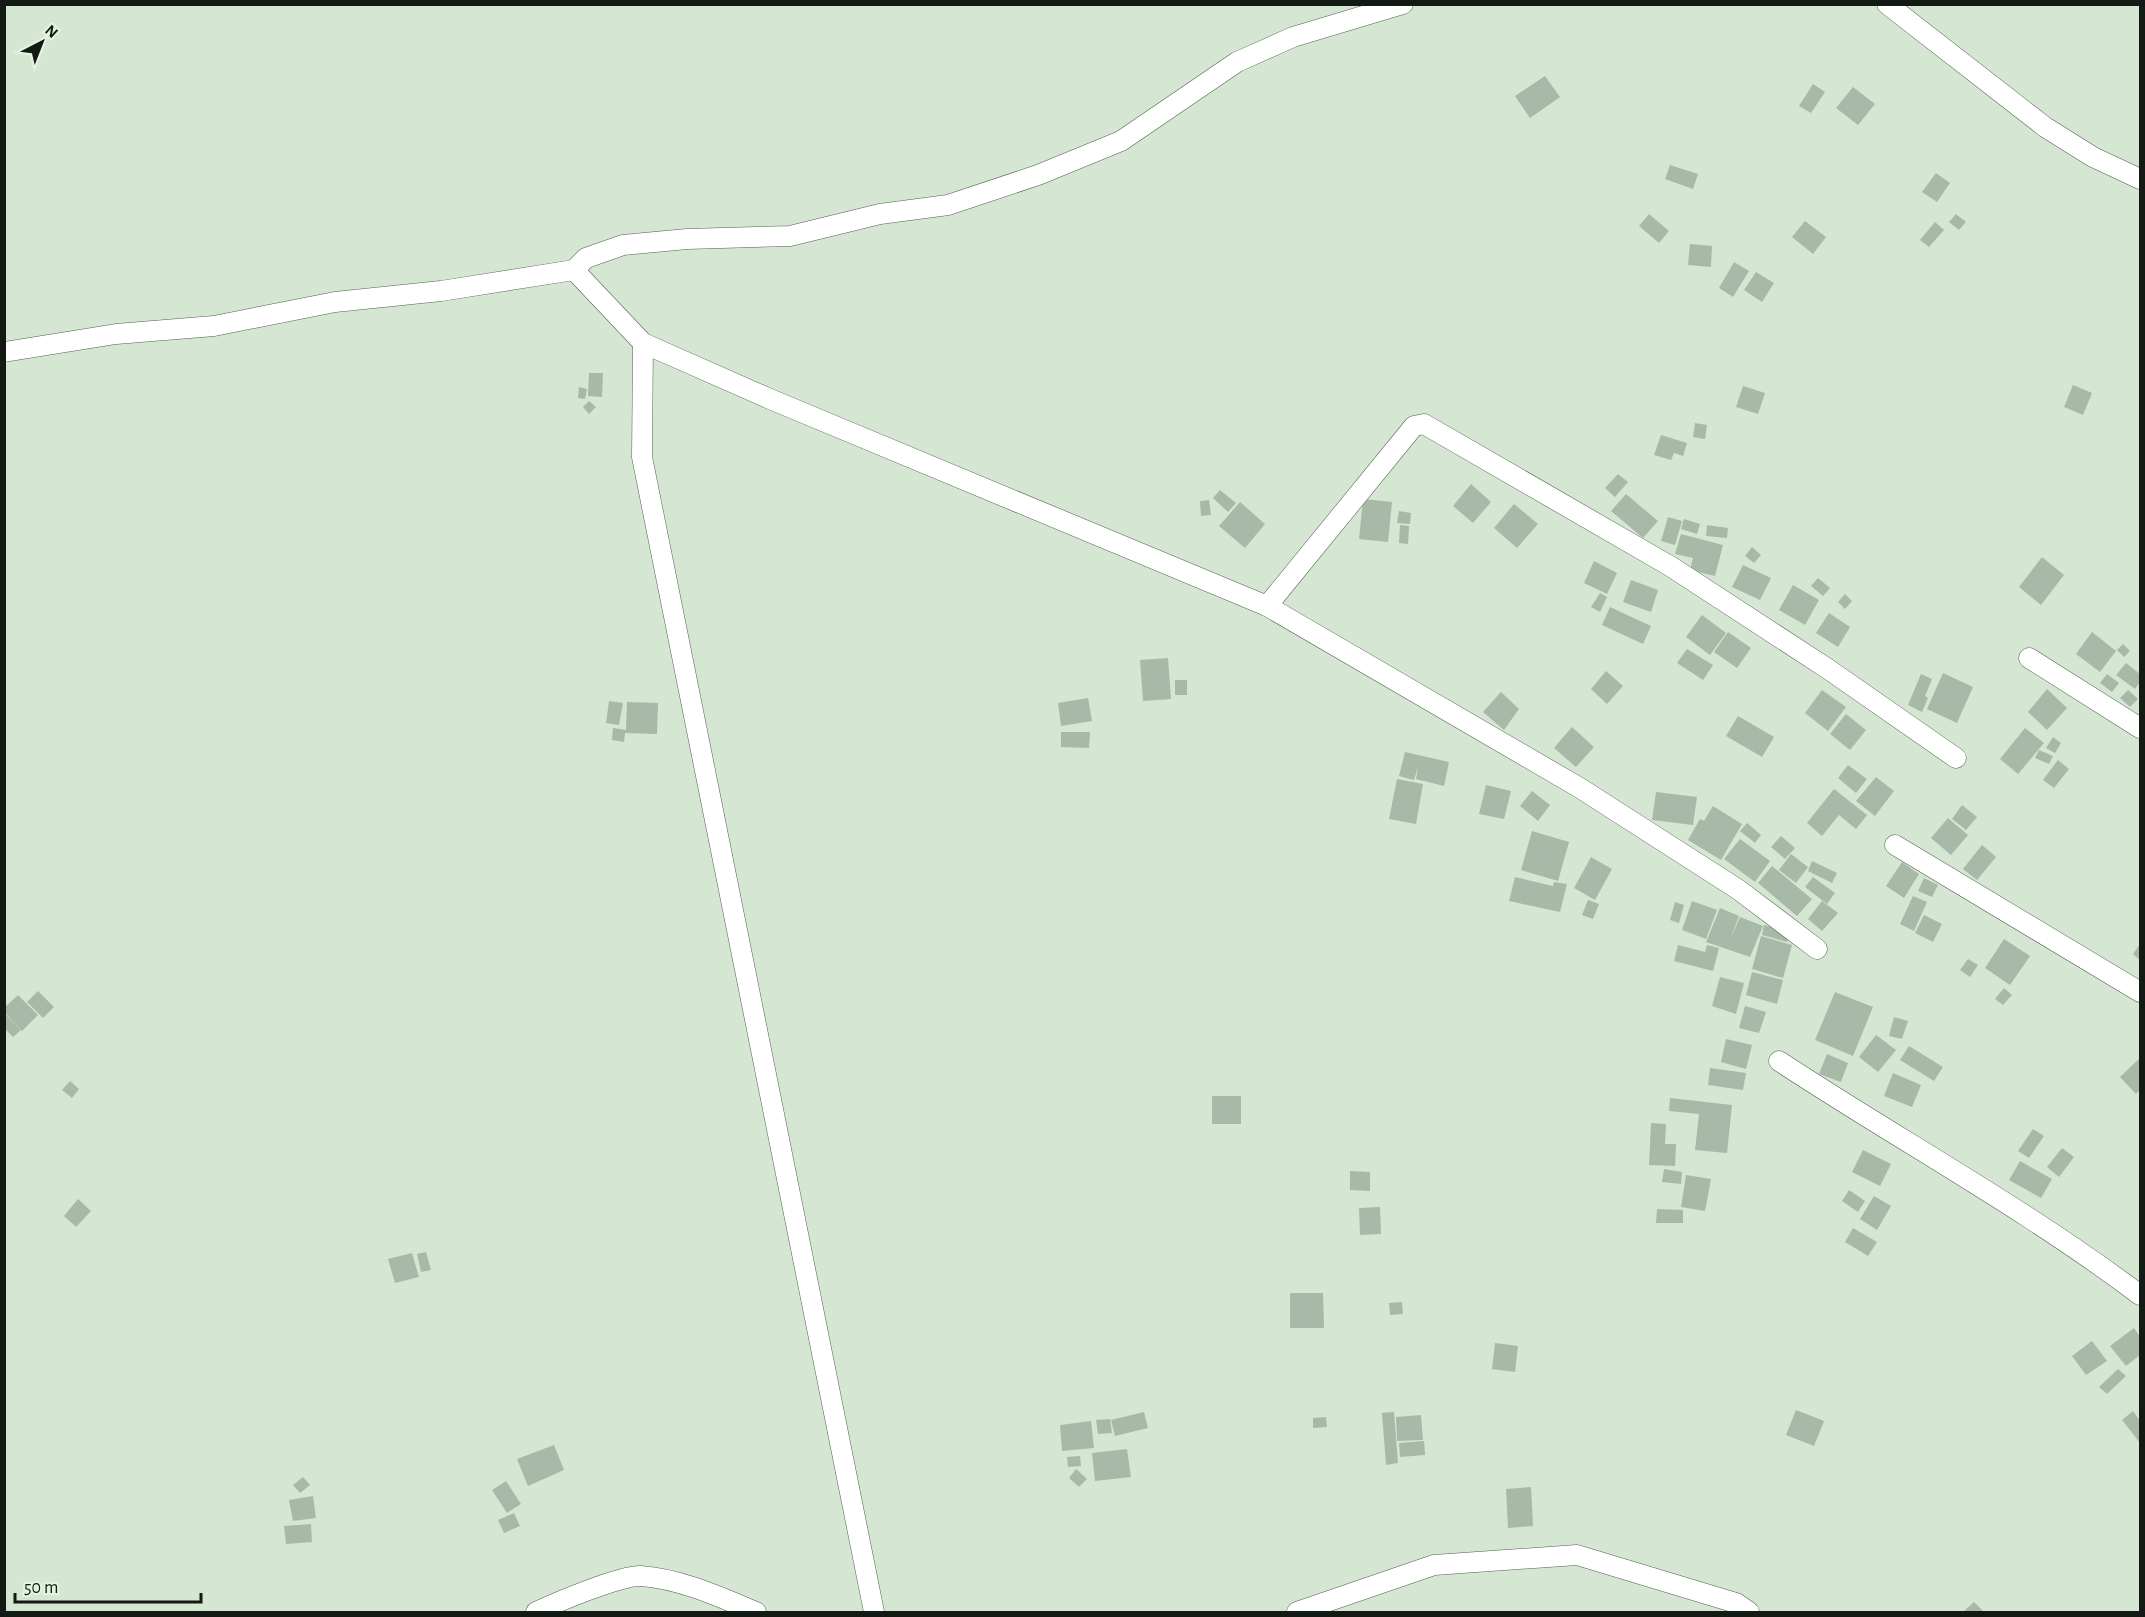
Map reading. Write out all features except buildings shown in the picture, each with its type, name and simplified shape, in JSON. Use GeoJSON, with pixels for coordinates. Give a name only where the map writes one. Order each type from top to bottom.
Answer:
{"type":"FeatureCollection","features":[{"type":"Feature","properties":{"kind":"street"},"geometry":{"type":"LineString","coordinates":[[4,352],[116,334],[214,326],[335,302],[441,291],[574,270],[586,258],[623,245],[687,239],[790,236],[880,214],[948,205],[1038,175],[1121,141],[1238,62],[1293,37],[1402,4]]}},
{"type":"Feature","properties":{"kind":"street"},"geometry":{"type":"LineString","coordinates":[[1887,4],[2045,126],[2092,157],[2140,179]]}},
{"type":"Feature","properties":{"kind":"street"},"geometry":{"type":"LineString","coordinates":[[574,270],[643,343],[770,399],[1267,606],[1580,788],[1739,890],[1817,949]]}},
{"type":"Feature","properties":{"kind":"street"},"geometry":{"type":"LineString","coordinates":[[643,343],[642,457],[873,1612]]}},
{"type":"Feature","properties":{"kind":"street"},"geometry":{"type":"LineString","coordinates":[[1267,606],[1414,426],[1424,424],[1670,566],[1828,669],[1956,758]]}},
{"type":"Feature","properties":{"kind":"street"},"geometry":{"type":"LineString","coordinates":[[2030,658],[2140,728]]}},
{"type":"Feature","properties":{"kind":"street"},"geometry":{"type":"LineString","coordinates":[[1895,845],[2140,992]]}},
{"type":"Feature","properties":{"kind":"street"},"geometry":{"type":"LineString","coordinates":[[1779,1061],[1855,1111],[2062,1238],[2140,1295]]}},
{"type":"Feature","properties":{"kind":"street"},"geometry":{"type":"LineString","coordinates":[[1297,1612],[1434,1565],[1577,1555],[1736,1603],[1749,1612]]}},
{"type":"Feature","properties":{"kind":"street"},"geometry":{"type":"LineString","coordinates":[[536,1612],[563,1598],[639,1576],[700,1589],[756,1612]]}}]}
